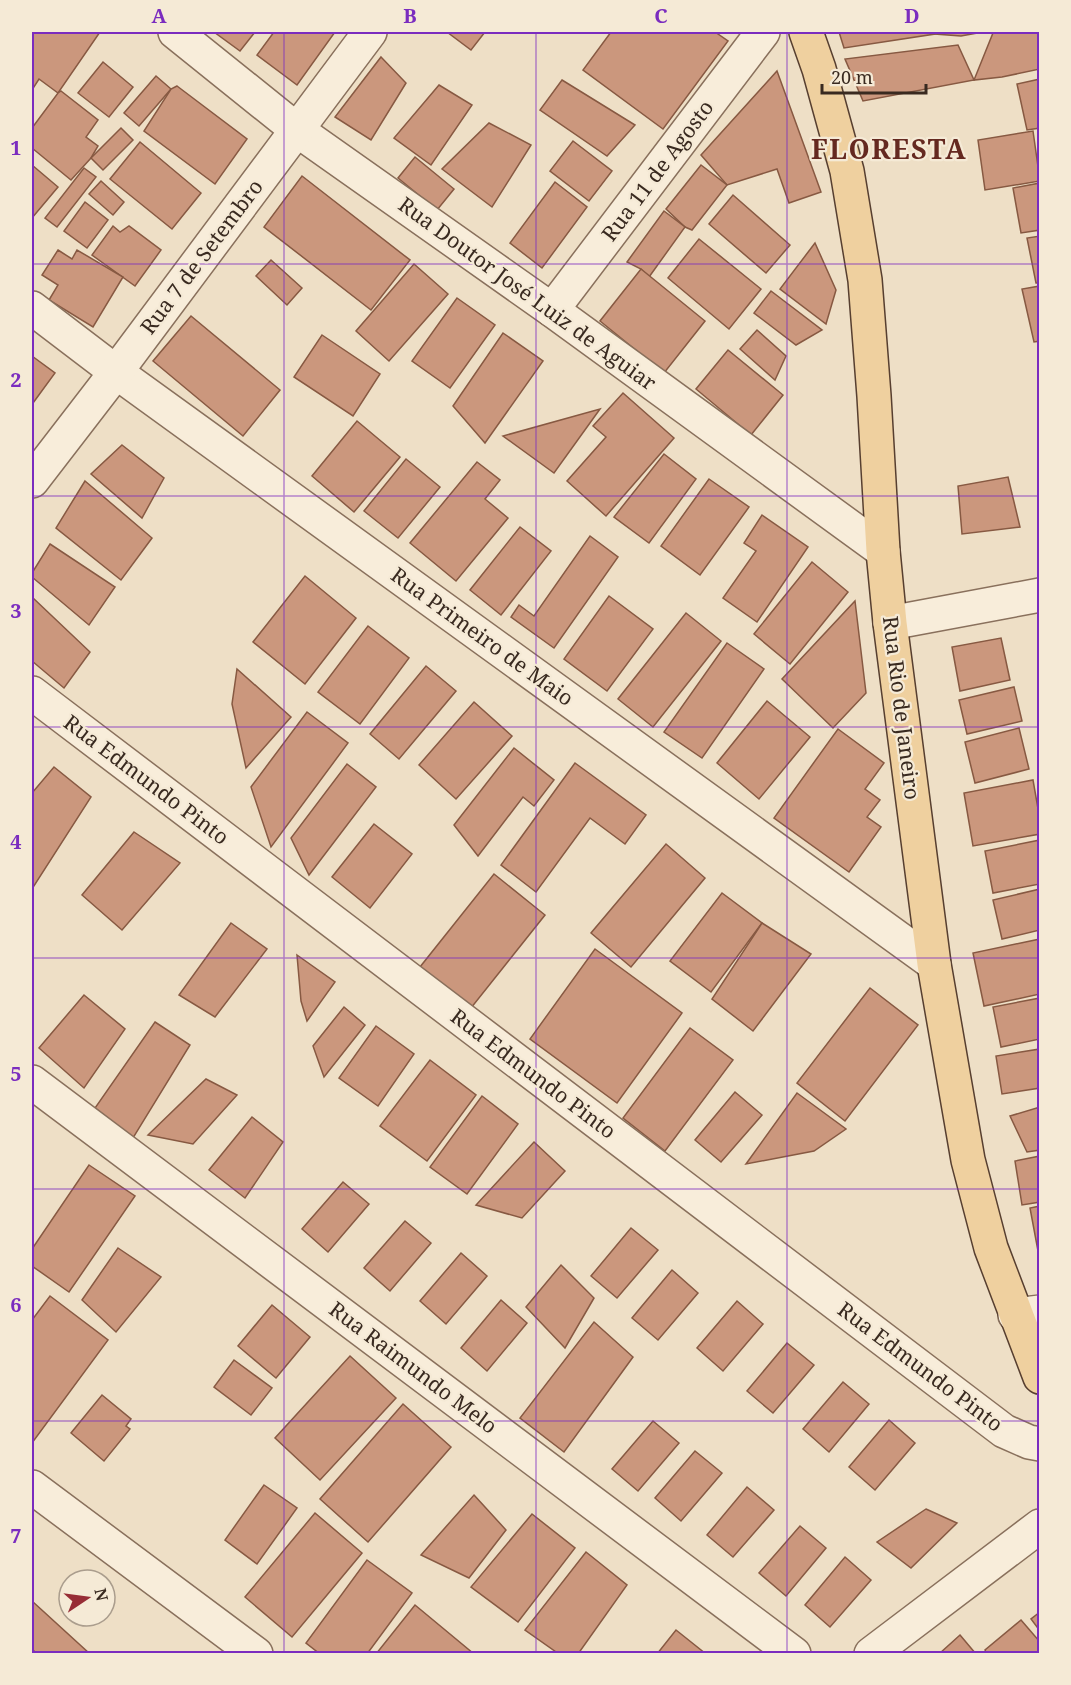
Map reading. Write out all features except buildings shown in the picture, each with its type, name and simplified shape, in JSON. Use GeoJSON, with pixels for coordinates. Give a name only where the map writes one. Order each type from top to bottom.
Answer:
{"type":"FeatureCollection","features":[{"type":"Feature","properties":{"kind":"main road","name":"Rua Rio de Janeiro"},"geometry":{"type":"LineString","coordinates":[[806,32],[848,171],[865,280],[890,623],[934,964],[968,1160],[990,1248],[1027,1314],[1040,1377]]}},
{"type":"Feature","properties":{"kind":"street","name":"Rua Doutor José Luiz de Aguiar"},"geometry":{"type":"LineString","coordinates":[[175,32],[297,130],[552,310],[883,551]]}},
{"type":"Feature","properties":{"kind":"street","name":"Rua 7 de Setembro"},"geometry":{"type":"LineString","coordinates":[[32,481],[370,32]]}},
{"type":"Feature","properties":{"kind":"street","name":"Rua 11 de Agosto"},"geometry":{"type":"LineString","coordinates":[[552,310],[764,32]]}},
{"type":"Feature","properties":{"kind":"street","name":"Rua Primeiro de Maio"},"geometry":{"type":"LineString","coordinates":[[32,308],[116,372],[934,964]]}},
{"type":"Feature","properties":{"kind":"street"},"geometry":{"type":"LineString","coordinates":[[890,623],[1040,595]]}},
{"type":"Feature","properties":{"kind":"street","name":"Rua Edmundo Pinto"},"geometry":{"type":"LineString","coordinates":[[32,693],[1004,1431],[1029,1442],[1040,1444]]}},
{"type":"Feature","properties":{"kind":"street","name":"Rua Raimundo Melo"},"geometry":{"type":"LineString","coordinates":[[32,1082],[794,1653]]}},
{"type":"Feature","properties":{"kind":"street"},"geometry":{"type":"LineString","coordinates":[[32,1487],[256,1653]]}},
{"type":"Feature","properties":{"kind":"street"},"geometry":{"type":"LineString","coordinates":[[871,1653],[1040,1526]]}},
{"type":"Feature","properties":{"kind":"district","name":"FLORESTA"},"geometry":{"type":"Point","coordinates":[889,150]}}]}
